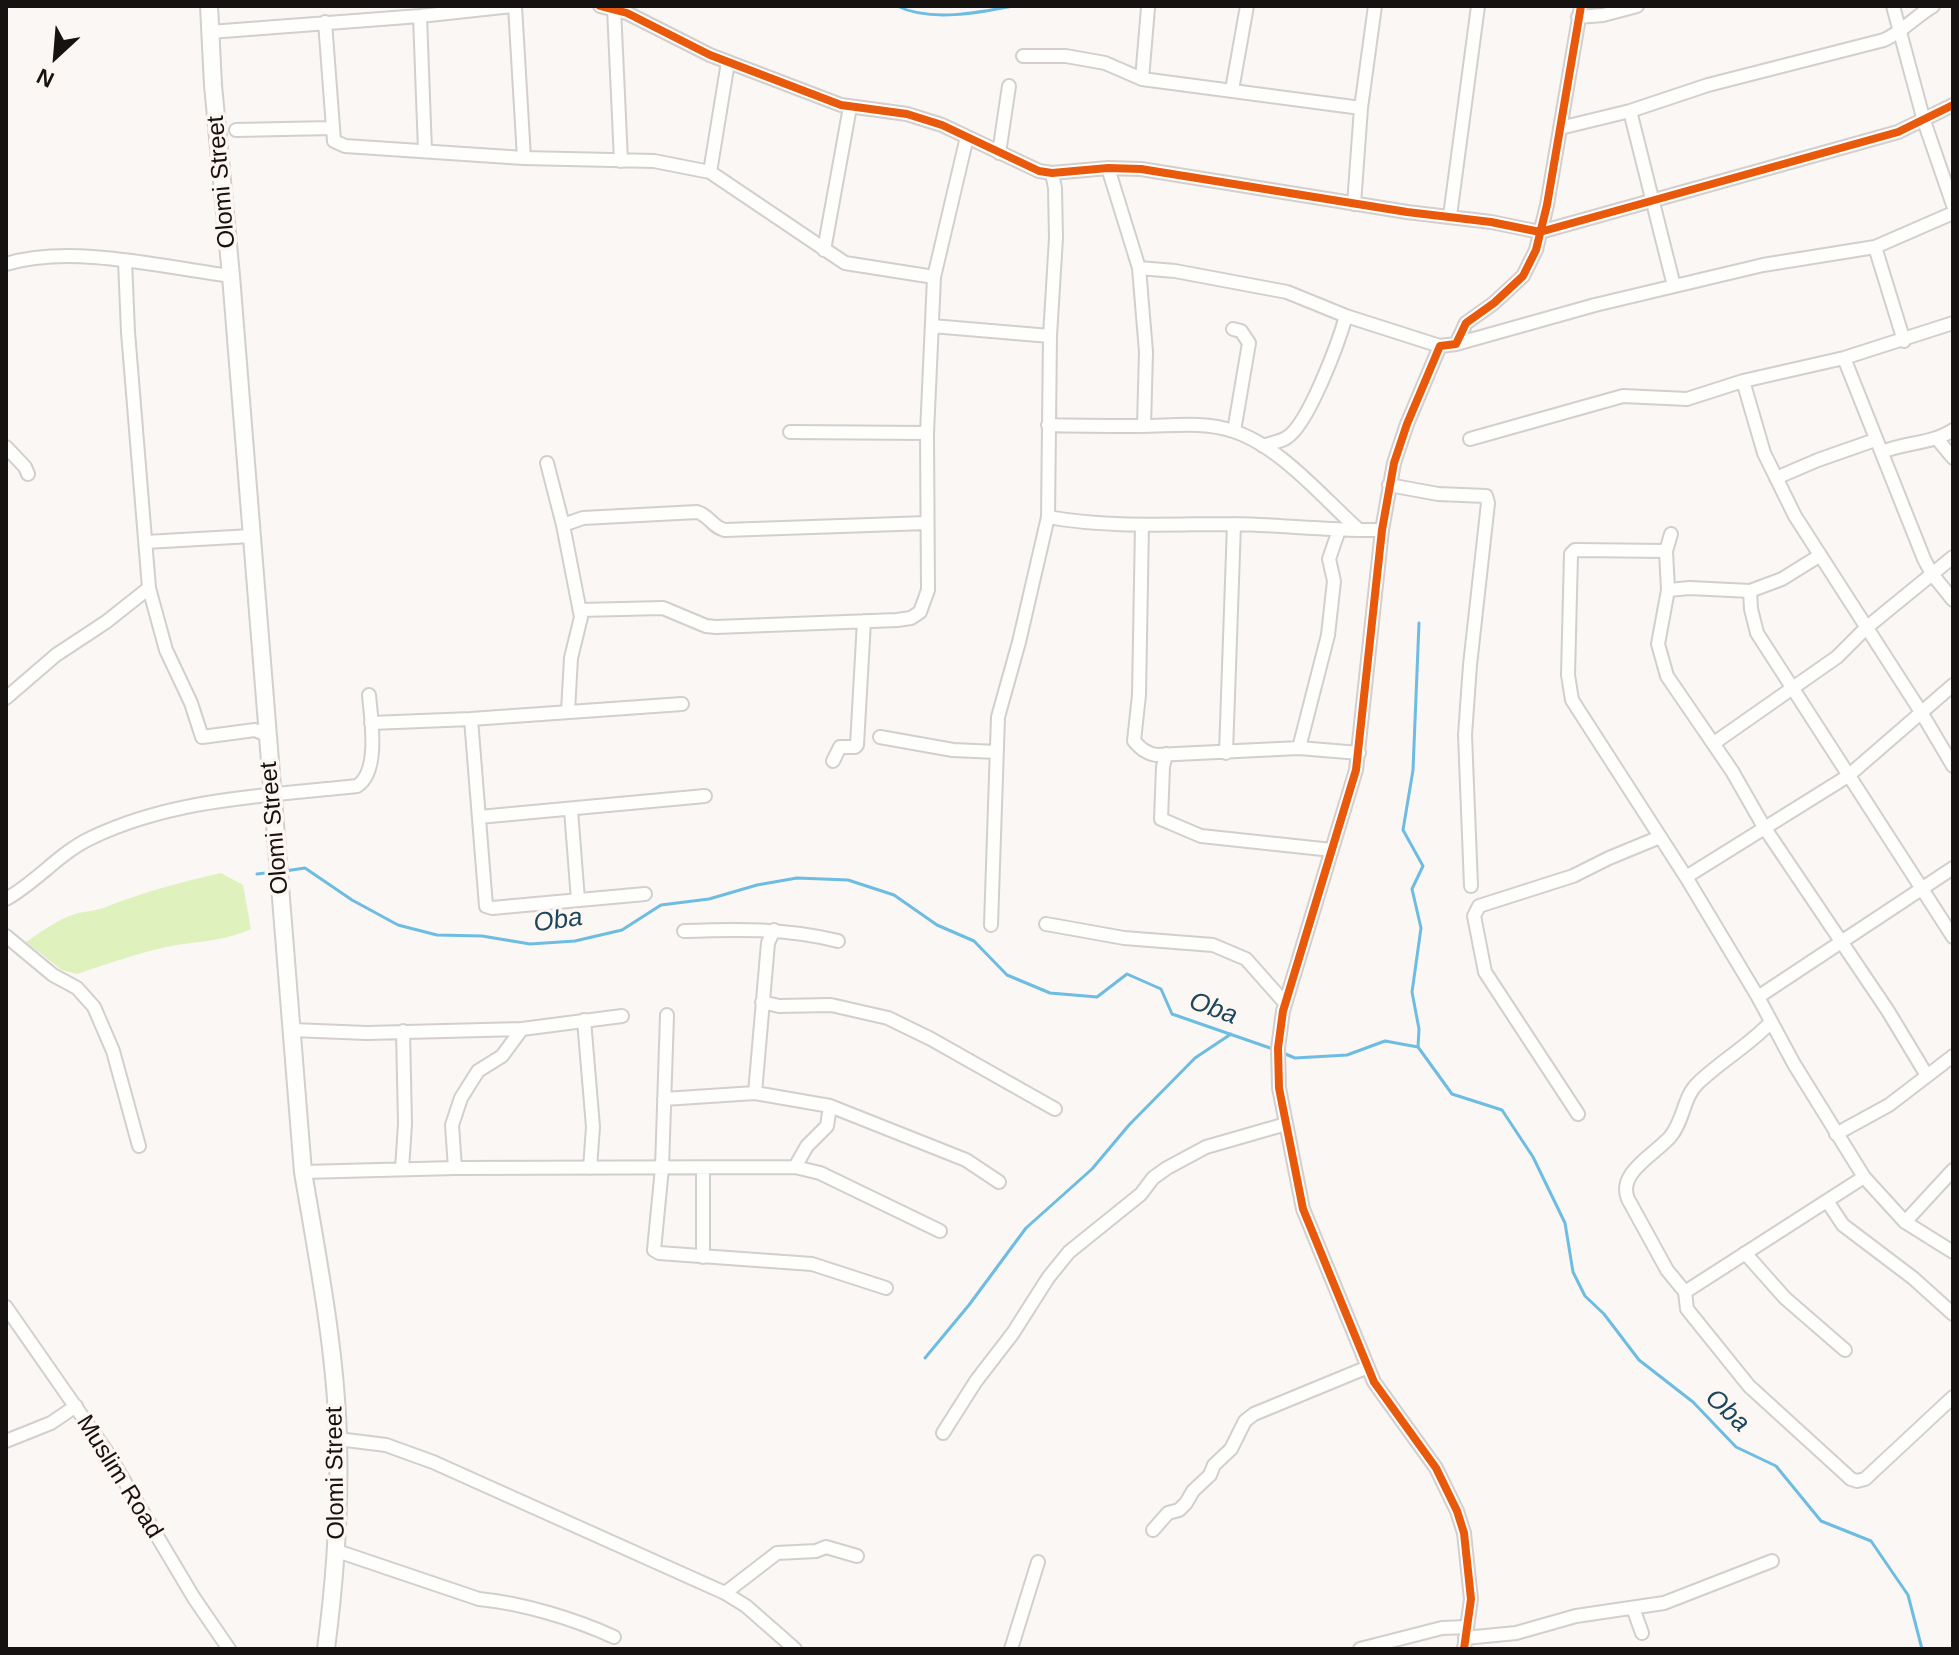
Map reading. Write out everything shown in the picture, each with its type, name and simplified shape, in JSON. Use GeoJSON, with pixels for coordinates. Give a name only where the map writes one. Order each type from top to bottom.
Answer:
{"type":"FeatureCollection","features":[{"type":"Feature","properties":{"kind":"main road","name":"Olomi Street"},"geometry":{"type":"LineString","coordinates":[[209,6],[303,1172],[321,1277],[338,1439],[337,1551],[326,1649]]}},
{"type":"Feature","properties":{"kind":"street"},"geometry":{"type":"LineString","coordinates":[[210,32],[513,6],[524,158]]}},
{"type":"Feature","properties":{"kind":"street"},"geometry":{"type":"LineString","coordinates":[[1232,90],[1247,6]]}},
{"type":"Feature","properties":{"kind":"street"},"geometry":{"type":"LineString","coordinates":[[1354,204],[1361,108],[1375,6]]}},
{"type":"Feature","properties":{"kind":"street"},"geometry":{"type":"LineString","coordinates":[[1450,216],[1478,6]]}},
{"type":"Feature","properties":{"kind":"street"},"geometry":{"type":"LineString","coordinates":[[1456,344],[1466,323],[1523,276],[1536,250],[1580,12],[1603,15],[1637,6]]}},
{"type":"Feature","properties":{"kind":"street"},"geometry":{"type":"LineString","coordinates":[[1893,6],[1924,121],[1953,205]]}},
{"type":"Feature","properties":{"kind":"street"},"geometry":{"type":"LineString","coordinates":[[1560,128],[1630,111],[1708,85],[1884,40],[1933,6]]}},
{"type":"Feature","properties":{"kind":"street"},"geometry":{"type":"LineString","coordinates":[[607,7],[621,161]]}},
{"type":"Feature","properties":{"kind":"street"},"geometry":{"type":"LineString","coordinates":[[607,7],[728,62],[850,107],[907,114],[967,137],[1039,171],[1141,169],[1540,232],[1898,132],[1953,105]]}},
{"type":"Feature","properties":{"kind":"street"},"geometry":{"type":"LineString","coordinates":[[1142,79],[1148,8]]}},
{"type":"Feature","properties":{"kind":"street"},"geometry":{"type":"LineString","coordinates":[[420,16],[425,151]]}},
{"type":"Feature","properties":{"kind":"street"},"geometry":{"type":"LineString","coordinates":[[325,22],[331,128],[334,141],[345,146],[524,158],[654,161],[710,172],[845,263],[934,277]]}},
{"type":"Feature","properties":{"kind":"street"},"geometry":{"type":"LineString","coordinates":[[1023,56],[1066,56],[1105,63],[1142,79],[1361,108]]}},
{"type":"Feature","properties":{"kind":"street"},"geometry":{"type":"LineString","coordinates":[[710,172],[728,62]]}},
{"type":"Feature","properties":{"kind":"street"},"geometry":{"type":"LineString","coordinates":[[999,153],[1009,86]]}},
{"type":"Feature","properties":{"kind":"street"},"geometry":{"type":"LineString","coordinates":[[824,250],[850,107]]}},
{"type":"Feature","properties":{"kind":"street"},"geometry":{"type":"LineString","coordinates":[[1630,111],[1674,286]]}},
{"type":"Feature","properties":{"kind":"street"},"geometry":{"type":"LineString","coordinates":[[236,130],[331,128]]}},
{"type":"Feature","properties":{"kind":"street"},"geometry":{"type":"LineString","coordinates":[[580,610],[663,608],[706,626],[716,627],[911,618],[920,612],[928,590],[927,433],[934,277],[967,137]]}},
{"type":"Feature","properties":{"kind":"street"},"geometry":{"type":"LineString","coordinates":[[1108,168],[1139,268],[1146,352],[1144,426]]}},
{"type":"Feature","properties":{"kind":"street"},"geometry":{"type":"LineString","coordinates":[[991,925],[998,717],[1048,517],[1050,336],[1056,238],[1052,173]]}},
{"type":"Feature","properties":{"kind":"street"},"geometry":{"type":"LineString","coordinates":[[1139,268],[1175,271],[1287,292],[1346,316],[1440,346],[1763,265],[1875,247],[1953,213]]}},
{"type":"Feature","properties":{"kind":"street"},"geometry":{"type":"LineString","coordinates":[[1875,247],[1904,341]]}},
{"type":"Feature","properties":{"kind":"street"},"geometry":{"type":"LineString","coordinates":[[6,264],[22,259],[78,257],[231,276]]}},
{"type":"Feature","properties":{"kind":"street"},"geometry":{"type":"LineString","coordinates":[[125,261],[149,588],[166,650],[191,703],[202,737],[255,730],[267,735]]}},
{"type":"Feature","properties":{"kind":"street"},"geometry":{"type":"LineString","coordinates":[[1288,464],[1288,438],[1314,399],[1346,316]]}},
{"type":"Feature","properties":{"kind":"street"},"geometry":{"type":"LineString","coordinates":[[1470,439],[1623,396],[1687,399],[1743,381],[1904,341],[1953,323]]}},
{"type":"Feature","properties":{"kind":"street"},"geometry":{"type":"LineString","coordinates":[[932,326],[1050,336]]}},
{"type":"Feature","properties":{"kind":"street"},"geometry":{"type":"LineString","coordinates":[[1233,329],[1241,331],[1249,343],[1234,431]]}},
{"type":"Feature","properties":{"kind":"street"},"geometry":{"type":"LineString","coordinates":[[1440,346],[1407,424],[1389,485],[1359,753],[1285,1003],[1279,1033],[1278,1068],[1298,1191],[1307,1223],[1368,1367],[1385,1399],[1436,1468],[1457,1511],[1464,1533],[1470,1578],[1471,1599],[1465,1638]]}},
{"type":"Feature","properties":{"kind":"street"},"geometry":{"type":"LineString","coordinates":[[1844,358],[1932,574],[1953,600]]}},
{"type":"Feature","properties":{"kind":"street"},"geometry":{"type":"LineString","coordinates":[[1743,381],[1764,453],[1776,478],[1819,556],[1953,766]]}},
{"type":"Feature","properties":{"kind":"street"},"geometry":{"type":"LineString","coordinates":[[1048,425],[1211,426],[1234,431],[1288,464],[1359,530]]}},
{"type":"Feature","properties":{"kind":"street"},"geometry":{"type":"LineString","coordinates":[[1776,478],[1878,446],[1938,440],[1953,430]]}},
{"type":"Feature","properties":{"kind":"street"},"geometry":{"type":"LineString","coordinates":[[790,432],[927,433]]}},
{"type":"Feature","properties":{"kind":"street"},"geometry":{"type":"LineString","coordinates":[[1263,446],[1288,438]]}},
{"type":"Feature","properties":{"kind":"street"},"geometry":{"type":"LineString","coordinates":[[1938,440],[1953,458]]}},
{"type":"Feature","properties":{"kind":"street"},"geometry":{"type":"LineString","coordinates":[[6,447],[28,474]]}},
{"type":"Feature","properties":{"kind":"street"},"geometry":{"type":"LineString","coordinates":[[547,463],[581,617],[571,658],[568,711]]}},
{"type":"Feature","properties":{"kind":"street"},"geometry":{"type":"LineString","coordinates":[[1389,485],[1438,494],[1479,494],[1486,496],[1488,503],[1465,735],[1471,886]]}},
{"type":"Feature","properties":{"kind":"street"},"geometry":{"type":"LineString","coordinates":[[563,525],[583,518],[697,512],[704,513],[719,529],[725,530],[927,523]]}},
{"type":"Feature","properties":{"kind":"street"},"geometry":{"type":"LineString","coordinates":[[1048,517],[1142,525],[1234,524],[1382,530]]}},
{"type":"Feature","properties":{"kind":"street"},"geometry":{"type":"LineString","coordinates":[[1226,753],[1234,524]]}},
{"type":"Feature","properties":{"kind":"street"},"geometry":{"type":"LineString","coordinates":[[1142,525],[1139,695],[1134,741],[1144,752],[1156,755],[1299,748],[1359,753]]}},
{"type":"Feature","properties":{"kind":"street"},"geometry":{"type":"LineString","coordinates":[[1299,748],[1328,635],[1334,581],[1329,559],[1339,530]]}},
{"type":"Feature","properties":{"kind":"street"},"geometry":{"type":"LineString","coordinates":[[1671,534],[1666,551],[1668,590],[1658,644],[1667,676],[1714,743],[1764,827],[1888,1011],[1926,1074]]}},
{"type":"Feature","properties":{"kind":"street"},"geometry":{"type":"LineString","coordinates":[[146,542],[251,536]]}},
{"type":"Feature","properties":{"kind":"street"},"geometry":{"type":"LineString","coordinates":[[1666,551],[1575,550],[1571,554],[1568,675],[1572,700],[1686,877],[1864,1177],[1905,1222],[1953,1252]]}},
{"type":"Feature","properties":{"kind":"street"},"geometry":{"type":"LineString","coordinates":[[1668,590],[1750,591],[1782,579],[1819,556]]}},
{"type":"Feature","properties":{"kind":"street"},"geometry":{"type":"LineString","coordinates":[[1714,743],[1837,657],[1866,628],[1953,557]]}},
{"type":"Feature","properties":{"kind":"street"},"geometry":{"type":"LineString","coordinates":[[6,698],[56,655],[106,622],[149,588]]}},
{"type":"Feature","properties":{"kind":"street"},"geometry":{"type":"LineString","coordinates":[[1750,591],[1757,633],[1953,937]]}},
{"type":"Feature","properties":{"kind":"street"},"geometry":{"type":"LineString","coordinates":[[833,761],[840,747],[857,745],[864,621]]}},
{"type":"Feature","properties":{"kind":"street"},"geometry":{"type":"LineString","coordinates":[[1686,877],[1848,776],[1953,685]]}},
{"type":"Feature","properties":{"kind":"street"},"geometry":{"type":"LineString","coordinates":[[6,899],[71,848],[136,819],[212,801],[363,783],[371,770],[369,695]]}},
{"type":"Feature","properties":{"kind":"street"},"geometry":{"type":"LineString","coordinates":[[371,723],[682,704]]}},
{"type":"Feature","properties":{"kind":"street"},"geometry":{"type":"LineString","coordinates":[[471,719],[486,906],[528,906],[645,894]]}},
{"type":"Feature","properties":{"kind":"street"},"geometry":{"type":"LineString","coordinates":[[880,737],[953,750],[997,752]]}},
{"type":"Feature","properties":{"kind":"street"},"geometry":{"type":"LineString","coordinates":[[1166,754],[1161,819],[1201,836],[1332,850]]}},
{"type":"Feature","properties":{"kind":"street"},"geometry":{"type":"LineString","coordinates":[[479,817],[705,796]]}},
{"type":"Feature","properties":{"kind":"street"},"geometry":{"type":"LineString","coordinates":[[571,810],[578,900]]}},
{"type":"Feature","properties":{"kind":"street"},"geometry":{"type":"LineString","coordinates":[[1578,1114],[1485,972],[1474,916],[1479,906],[1573,876],[1660,837]]}},
{"type":"Feature","properties":{"kind":"street"},"geometry":{"type":"LineString","coordinates":[[1758,997],[1953,868]]}},
{"type":"Feature","properties":{"kind":"street"},"geometry":{"type":"LineString","coordinates":[[1046,924],[1124,938],[1213,945],[1246,959],[1285,1003]]}},
{"type":"Feature","properties":{"kind":"street"},"geometry":{"type":"LineString","coordinates":[[755,1093],[768,943],[774,930]]}},
{"type":"Feature","properties":{"kind":"street"},"geometry":{"type":"LineString","coordinates":[[684,931],[774,930],[838,941]]}},
{"type":"Feature","properties":{"kind":"street"},"geometry":{"type":"LineString","coordinates":[[6,936],[53,975],[83,993],[100,1016],[139,1146]]}},
{"type":"Feature","properties":{"kind":"street"},"geometry":{"type":"LineString","coordinates":[[762,1002],[779,1006],[831,1005],[888,1018],[1055,1109]]}},
{"type":"Feature","properties":{"kind":"street"},"geometry":{"type":"LineString","coordinates":[[667,1015],[662,1168],[654,1250],[703,1257],[812,1264],[886,1288]]}},
{"type":"Feature","properties":{"kind":"street"},"geometry":{"type":"LineString","coordinates":[[292,1030],[345,1033],[522,1029],[622,1016]]}},
{"type":"Feature","properties":{"kind":"street"},"geometry":{"type":"LineString","coordinates":[[584,1020],[593,1127],[590,1168]]}},
{"type":"Feature","properties":{"kind":"street"},"geometry":{"type":"LineString","coordinates":[[1770,1023],[1746,1047],[1696,1085],[1675,1131],[1626,1179],[1624,1190],[1628,1199],[1667,1270],[1685,1292],[1687,1309],[1749,1386],[1851,1479],[1865,1479],[1953,1397]]}},
{"type":"Feature","properties":{"kind":"street"},"geometry":{"type":"LineString","coordinates":[[455,1168],[452,1125],[461,1098],[478,1071],[502,1056],[522,1029]]}},
{"type":"Feature","properties":{"kind":"street"},"geometry":{"type":"LineString","coordinates":[[402,1169],[405,1124],[403,1031]]}},
{"type":"Feature","properties":{"kind":"street"},"geometry":{"type":"LineString","coordinates":[[1836,1134],[1889,1105],[1953,1056]]}},
{"type":"Feature","properties":{"kind":"street"},"geometry":{"type":"LineString","coordinates":[[664,1099],[755,1093],[830,1106],[966,1160],[999,1182]]}},
{"type":"Feature","properties":{"kind":"street"},"geometry":{"type":"LineString","coordinates":[[795,1167],[807,1146],[827,1126],[830,1106]]}},
{"type":"Feature","properties":{"kind":"street"},"geometry":{"type":"LineString","coordinates":[[943,1433],[976,1381],[1069,1252],[1141,1194],[1153,1178],[1167,1168],[1206,1147],[1286,1124]]}},
{"type":"Feature","properties":{"kind":"street"},"geometry":{"type":"LineString","coordinates":[[303,1172],[455,1168],[795,1167],[820,1173],[940,1231]]}},
{"type":"Feature","properties":{"kind":"street"},"geometry":{"type":"LineString","coordinates":[[703,1168],[703,1257]]}},
{"type":"Feature","properties":{"kind":"street"},"geometry":{"type":"LineString","coordinates":[[1905,1222],[1953,1170]]}},
{"type":"Feature","properties":{"kind":"street"},"geometry":{"type":"LineString","coordinates":[[1685,1292],[1864,1177]]}},
{"type":"Feature","properties":{"kind":"street"},"geometry":{"type":"LineString","coordinates":[[1827,1201],[1843,1225],[1913,1278],[1953,1314]]}},
{"type":"Feature","properties":{"kind":"street"},"geometry":{"type":"LineString","coordinates":[[1745,1253],[1785,1298],[1845,1350]]}},
{"type":"Feature","properties":{"kind":"street","name":"Muslim Road"},"geometry":{"type":"LineString","coordinates":[[6,1307],[107,1452],[194,1598],[229,1649]]}},
{"type":"Feature","properties":{"kind":"street"},"geometry":{"type":"LineString","coordinates":[[1153,1530],[1168,1513],[1179,1510],[1186,1503],[1193,1491],[1210,1475],[1214,1465],[1231,1449],[1245,1421],[1254,1414],[1368,1367]]}},
{"type":"Feature","properties":{"kind":"street"},"geometry":{"type":"LineString","coordinates":[[6,1441],[51,1423],[76,1406]]}},
{"type":"Feature","properties":{"kind":"street"},"geometry":{"type":"LineString","coordinates":[[338,1439],[386,1445],[433,1462],[725,1593],[746,1606],[795,1649]]}},
{"type":"Feature","properties":{"kind":"street"},"geometry":{"type":"LineString","coordinates":[[725,1593],[777,1553],[816,1551],[826,1547],[857,1556]]}},
{"type":"Feature","properties":{"kind":"street"},"geometry":{"type":"LineString","coordinates":[[337,1551],[479,1599],[500,1601],[589,1625],[614,1637]]}},
{"type":"Feature","properties":{"kind":"street"},"geometry":{"type":"LineString","coordinates":[[1360,1649],[1442,1628],[1465,1638],[1516,1633],[1584,1614],[1633,1608],[1689,1595],[1772,1561]]}},
{"type":"Feature","properties":{"kind":"street"},"geometry":{"type":"LineString","coordinates":[[1011,1649],[1038,1562]]}},
{"type":"Feature","properties":{"kind":"street"},"geometry":{"type":"LineString","coordinates":[[1633,1608],[1642,1633]]}},
{"type":"Feature","properties":{"kind":"green space"},"geometry":{"type":"Polygon","coordinates":[[[221,873],[243,885],[251,929],[219,939],[155,950],[77,974],[62,970],[26,942],[75,914],[221,873]]]}},
{"type":"Feature","properties":{"kind":"waterway"},"geometry":{"type":"LineString","coordinates":[[897,6],[939,15],[1013,6]]}},
{"type":"Feature","properties":{"kind":"waterway"},"geometry":{"type":"LineString","coordinates":[[1418,1047],[1419,1029],[1412,992],[1421,928],[1412,889],[1423,866],[1403,830],[1413,770],[1419,623]]}},
{"type":"Feature","properties":{"kind":"waterway","name":"Oba"},"geometry":{"type":"LineString","coordinates":[[285,871],[305,868],[352,900],[398,925],[437,935],[482,936],[530,944],[575,941],[622,930],[661,905],[709,899],[757,885],[797,878],[848,880],[894,895],[937,925],[974,941],[1007,975],[1050,993],[1097,997],[1127,974],[1161,989],[1172,1014],[1273,1049]]}},
{"type":"Feature","properties":{"kind":"waterway","name":"Oba"},"geometry":{"type":"LineString","coordinates":[[257,874],[274,872]]}},
{"type":"Feature","properties":{"kind":"waterway"},"geometry":{"type":"LineString","coordinates":[[925,1358],[1026,1228],[1092,1169],[1129,1125],[1195,1058],[1231,1034]]}},
{"type":"Feature","properties":{"kind":"waterway","name":"Oba"},"geometry":{"type":"LineString","coordinates":[[1283,1053],[1295,1058],[1347,1055],[1385,1041],[1418,1047],[1452,1094],[1502,1110],[1533,1157],[1565,1223],[1573,1272],[1585,1296],[1604,1314],[1639,1360],[1693,1402],[1736,1447],[1776,1466],[1821,1521],[1871,1541],[1908,1595],[1922,1649]]}},
{"type":"Feature","properties":{"kind":"cycle path"},"geometry":{"type":"LineString","coordinates":[[600,6],[627,13],[710,55],[841,105],[907,114],[942,125],[1039,171],[1141,169],[1540,232],[1898,132],[1953,105]]}},
{"type":"Feature","properties":{"kind":"cycle path"},"geometry":{"type":"LineString","coordinates":[[1464,1649],[1471,1599],[1464,1533],[1436,1468],[1374,1382],[1303,1209],[1279,1088],[1278,1048],[1283,1011],[1356,770],[1382,530],[1394,463],[1440,346],[1456,344],[1466,323],[1523,276],[1536,250],[1547,205],[1581,6]]}}]}
